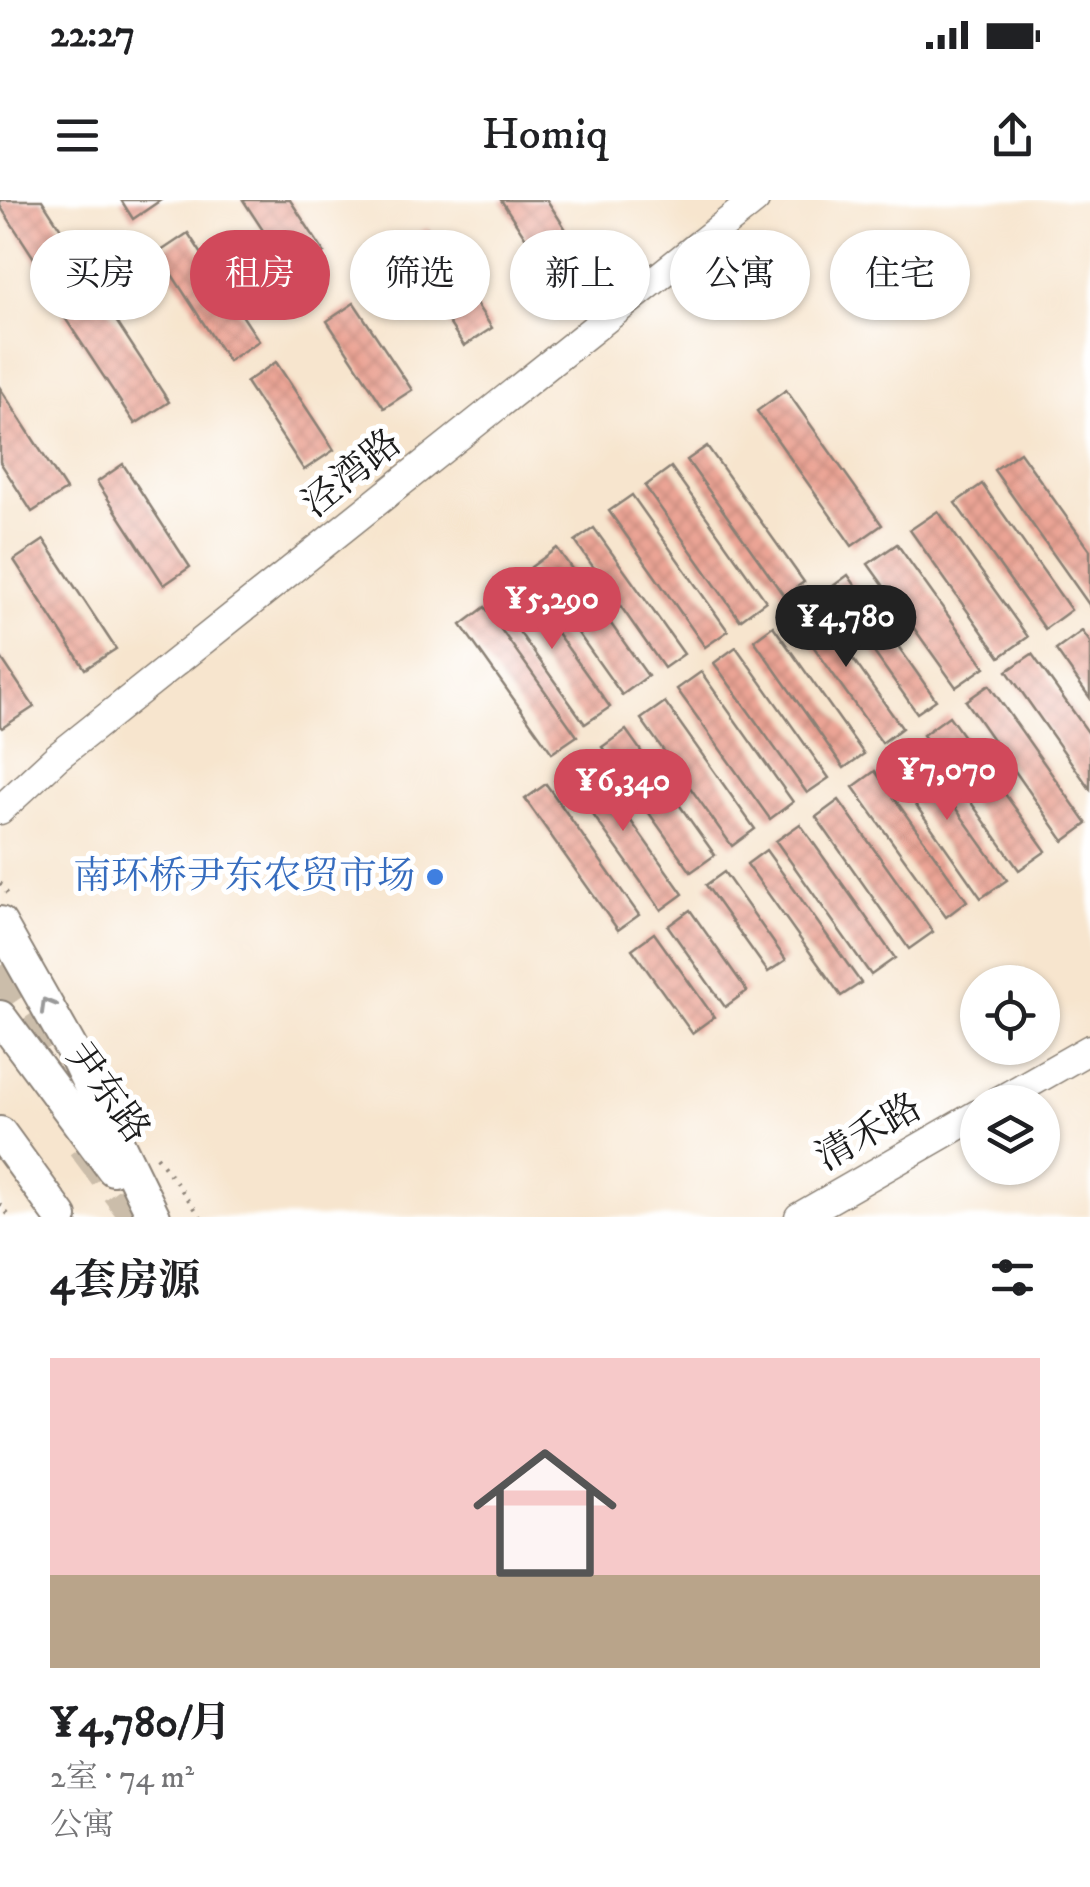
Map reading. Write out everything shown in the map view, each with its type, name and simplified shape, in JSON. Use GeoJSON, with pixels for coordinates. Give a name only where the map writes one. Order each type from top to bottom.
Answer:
{"type":"FeatureCollection","features":[{"type":"Feature","properties":{"kind":"main road"},"geometry":{"type":"LineString","coordinates":[[0,923],[78,1059],[151,1217]]}},
{"type":"Feature","properties":{"kind":"main road","name":"尹东路"},"geometry":{"type":"LineString","coordinates":[[0,1017],[151,1217]]}},
{"type":"Feature","properties":{"kind":"main road"},"geometry":{"type":"LineString","coordinates":[[0,1134],[61,1217]]}},
{"type":"Feature","properties":{"kind":"street","name":"泾湾路"},"geometry":{"type":"LineString","coordinates":[[0,810],[57,758],[755,200]]}},
{"type":"Feature","properties":{"kind":"street"},"geometry":{"type":"LineString","coordinates":[[1027,1085],[1090,1049]]}},
{"type":"Feature","properties":{"kind":"street","name":"清禾路"},"geometry":{"type":"LineString","coordinates":[[798,1217],[960,1124]]}},
{"type":"Feature","properties":{"kind":"path"},"geometry":{"type":"LineString","coordinates":[[0,1204],[10,1217]]}},
{"type":"Feature","properties":{"kind":"building"},"geometry":{"type":"Polygon","coordinates":[[[0,200],[42,200],[61,230],[30,230],[30,252],[0,200]]]}},
{"type":"Feature","properties":{"kind":"building"},"geometry":{"type":"Polygon","coordinates":[[[121,200],[161,200],[133,219],[121,200]]]}},
{"type":"Feature","properties":{"kind":"building"},"geometry":{"type":"Polygon","coordinates":[[[243,200],[290,200],[310,230],[263,230],[243,200]]]}},
{"type":"Feature","properties":{"kind":"building"},"geometry":{"type":"Polygon","coordinates":[[[501,200],[547,200],[566,230],[520,230],[501,200]]]}},
{"type":"Feature","properties":{"kind":"building"},"geometry":{"type":"Polygon","coordinates":[[[188,233],[190,236],[190,302],[170,272],[170,245],[188,233]]]}},
{"type":"Feature","properties":{"kind":"building"},"geometry":{"type":"Polygon","coordinates":[[[350,306],[350,320],[365,320],[412,390],[384,408],[327,321],[350,306]]]}},
{"type":"Feature","properties":{"kind":"building"},"geometry":{"type":"Polygon","coordinates":[[[66,320],[116,320],[169,402],[135,424],[66,320]]]}},
{"type":"Feature","properties":{"kind":"building"},"geometry":{"type":"Polygon","coordinates":[[[201,320],[245,320],[259,341],[228,361],[201,320]]]}},
{"type":"Feature","properties":{"kind":"building"},"geometry":{"type":"Polygon","coordinates":[[[447,320],[487,320],[492,328],[464,346],[447,320]]]}},
{"type":"Feature","properties":{"kind":"building"},"geometry":{"type":"Polygon","coordinates":[[[276,362],[334,450],[304,470],[246,382],[276,362]]]}},
{"type":"Feature","properties":{"kind":"building"},"geometry":{"type":"Polygon","coordinates":[[[0,388],[66,490],[32,512],[0,462],[0,388]]]}},
{"type":"Feature","properties":{"kind":"building"},"geometry":{"type":"Polygon","coordinates":[[[786,390],[882,525],[852,546],[757,411],[786,390]]]}},
{"type":"Feature","properties":{"kind":"building"},"geometry":{"type":"Polygon","coordinates":[[[707,446],[804,582],[784,596],[687,460],[707,446]]]}},
{"type":"Feature","properties":{"kind":"building"},"geometry":{"type":"Polygon","coordinates":[[[1020,452],[1090,550],[1090,606],[994,470],[1020,452]]]}},
{"type":"Feature","properties":{"kind":"building"},"geometry":{"type":"Polygon","coordinates":[[[123,464],[190,567],[164,585],[97,482],[123,464]]]}},
{"type":"Feature","properties":{"kind":"building"},"geometry":{"type":"Polygon","coordinates":[[[671,467],[766,601],[740,620],[645,486],[671,467]]]}},
{"type":"Feature","properties":{"kind":"building"},"geometry":{"type":"Polygon","coordinates":[[[982,484],[1071,610],[1045,629],[955,503],[982,484]]]}},
{"type":"Feature","properties":{"kind":"building"},"geometry":{"type":"Polygon","coordinates":[[[632,495],[728,631],[705,647],[609,511],[632,495]]]}},
{"type":"Feature","properties":{"kind":"building"},"geometry":{"type":"Polygon","coordinates":[[[938,511],[1028,637],[1000,657],[910,530],[938,511]]]}},
{"type":"Feature","properties":{"kind":"building"},"geometry":{"type":"Polygon","coordinates":[[[594,528],[684,654],[664,668],[575,541],[594,528]]]}},
{"type":"Feature","properties":{"kind":"building"},"geometry":{"type":"Polygon","coordinates":[[[44,540],[116,649],[85,669],[14,560],[44,540]]]}},
{"type":"Feature","properties":{"kind":"building"},"geometry":{"type":"Polygon","coordinates":[[[897,544],[985,667],[956,687],[868,564],[897,544]]]}},
{"type":"Feature","properties":{"kind":"building"},"geometry":{"type":"Polygon","coordinates":[[[557,548],[648,676],[622,695],[531,567],[557,548]]]}},
{"type":"Feature","properties":{"kind":"building"},"geometry":{"type":"Polygon","coordinates":[[[848,575],[936,700],[917,713],[829,589],[848,575]]]}},
{"type":"Feature","properties":{"kind":"building"},"geometry":{"type":"Polygon","coordinates":[[[520,581],[610,707],[585,724],[495,598],[520,581]]]}},
{"type":"Feature","properties":{"kind":"building"},"geometry":{"type":"Polygon","coordinates":[[[809,597],[902,728],[882,743],[789,612],[809,597]]]}},
{"type":"Feature","properties":{"kind":"building"},"geometry":{"type":"Polygon","coordinates":[[[485,607],[577,736],[552,753],[461,625],[485,607]]]}},
{"type":"Feature","properties":{"kind":"building"},"geometry":{"type":"Polygon","coordinates":[[[773,626],[864,754],[844,768],[754,640],[773,626]]]}},
{"type":"Feature","properties":{"kind":"building"},"geometry":{"type":"Polygon","coordinates":[[[1082,631],[1090,642],[1090,698],[1056,650],[1082,631]]]}},
{"type":"Feature","properties":{"kind":"building"},"geometry":{"type":"Polygon","coordinates":[[[736,647],[829,778],[807,793],[714,663],[736,647]]]}},
{"type":"Feature","properties":{"kind":"building"},"geometry":{"type":"Polygon","coordinates":[[[1032,654],[1090,735],[1090,789],[1007,671],[1032,654]]]}},
{"type":"Feature","properties":{"kind":"building"},"geometry":{"type":"Polygon","coordinates":[[[0,656],[34,707],[2,728],[0,726],[0,656]]]}},
{"type":"Feature","properties":{"kind":"building"},"geometry":{"type":"Polygon","coordinates":[[[701,672],[793,802],[770,819],[677,689],[701,672]]]}},
{"type":"Feature","properties":{"kind":"building"},"geometry":{"type":"Polygon","coordinates":[[[989,685],[1087,824],[1064,841],[966,701],[989,685]]]}},
{"type":"Feature","properties":{"kind":"building"},"geometry":{"type":"Polygon","coordinates":[[[665,702],[755,829],[732,846],[641,719],[665,702]]]}},
{"type":"Feature","properties":{"kind":"building"},"geometry":{"type":"Polygon","coordinates":[[[949,716],[1046,851],[1019,870],[923,735],[949,716]]]}},
{"type":"Feature","properties":{"kind":"building"},"geometry":{"type":"Polygon","coordinates":[[[626,730],[715,855],[691,872],[602,747],[626,730]]]}},
{"type":"Feature","properties":{"kind":"building"},"geometry":{"type":"Polygon","coordinates":[[[911,746],[1007,880],[981,898],[887,764],[911,746]]]}},
{"type":"Feature","properties":{"kind":"building"},"geometry":{"type":"Polygon","coordinates":[[[586,758],[683,894],[661,910],[564,774],[586,758]]]}},
{"type":"Feature","properties":{"kind":"building"},"geometry":{"type":"Polygon","coordinates":[[[875,771],[967,901],[946,917],[853,787],[875,771]]]}},
{"type":"Feature","properties":{"kind":"building"},"geometry":{"type":"Polygon","coordinates":[[[546,784],[639,915],[618,930],[525,799],[546,784]]]}},
{"type":"Feature","properties":{"kind":"building"},"geometry":{"type":"Polygon","coordinates":[[[839,800],[933,932],[909,949],[816,817],[839,800]]]}},
{"type":"Feature","properties":{"kind":"building"},"geometry":{"type":"Polygon","coordinates":[[[800,824],[895,958],[871,975],[776,841],[800,824]]]}},
{"type":"Feature","properties":{"kind":"building"},"geometry":{"type":"Polygon","coordinates":[[[766,850],[861,983],[841,996],[747,864],[766,850]]]}},
{"type":"Feature","properties":{"kind":"building"},"geometry":{"type":"Polygon","coordinates":[[[724,872],[786,960],[768,972],[706,885],[724,872]]]}},
{"type":"Feature","properties":{"kind":"building"},"geometry":{"type":"Polygon","coordinates":[[[690,910],[747,991],[725,1007],[668,926],[690,910]]]}},
{"type":"Feature","properties":{"kind":"building"},"geometry":{"type":"Polygon","coordinates":[[[654,933],[714,1017],[692,1033],[632,949],[654,933]]]}},
{"type":"Feature","properties":{"kind":"tunnel"},"geometry":{"type":"LineString","coordinates":[[0,966],[60,1053]]}},
{"type":"Feature","properties":{"kind":"tunnel"},"geometry":{"type":"LineString","coordinates":[[85,1143],[140,1217]]}},
{"type":"Feature","properties":{"kind":"place","name":"南环桥尹东农贸市场"},"geometry":{"type":"Point","coordinates":[435,877]}}]}
